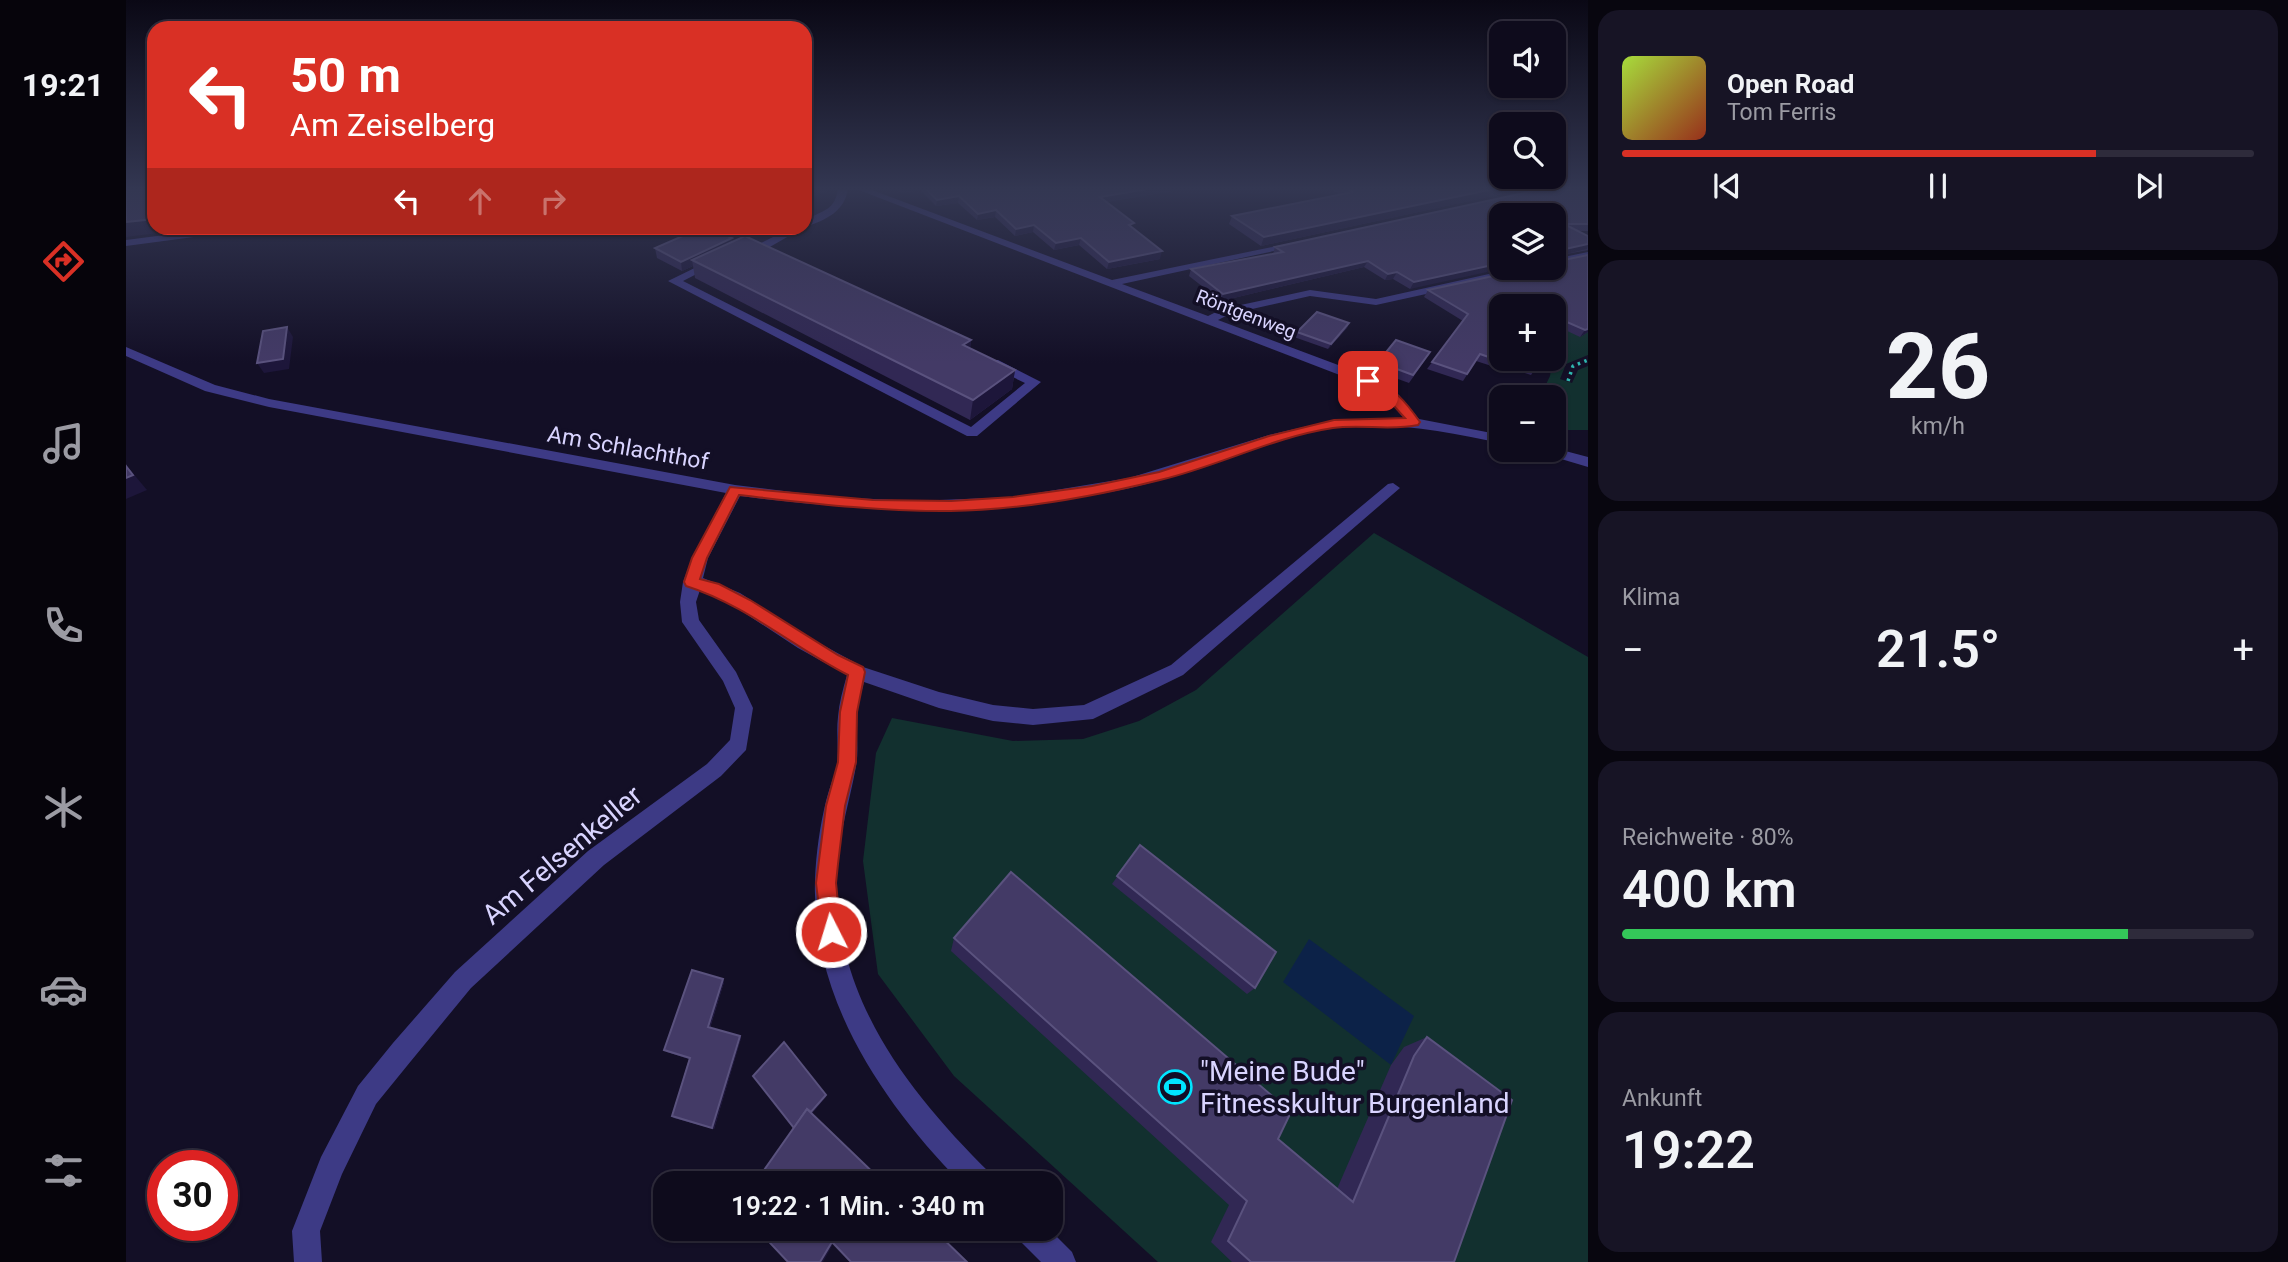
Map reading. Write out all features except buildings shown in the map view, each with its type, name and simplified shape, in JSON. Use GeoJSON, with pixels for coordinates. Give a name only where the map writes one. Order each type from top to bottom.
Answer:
{"type":"FeatureCollection","features":[{"type":"Feature","properties":{"kind":"street"},"geometry":{"type":"LineString","coordinates":[[776,261],[764,255],[764,246],[747,247],[674,281],[972,433],[1034,382],[985,359]]}},
{"type":"Feature","properties":{"kind":"street","name":"Röntgenweg"},"geometry":{"type":"LineString","coordinates":[[1013,246],[1378,386],[1402,405],[1413,422]]}},
{"type":"Feature","properties":{"kind":"street"},"geometry":{"type":"LineString","coordinates":[[1114,284],[1121,280],[1285,246]]}},
{"type":"Feature","properties":{"kind":"street"},"geometry":{"type":"LineString","coordinates":[[1566,260],[1588,255]]}},
{"type":"Feature","properties":{"kind":"street"},"geometry":{"type":"LineString","coordinates":[[1208,321],[1226,311],[1310,293],[1376,302],[1489,277]]}},
{"type":"Feature","properties":{"kind":"street","name":"Am Schlachthof"},"geometry":{"type":"LineString","coordinates":[[126,351],[187,380],[270,403],[735,490],[873,505],[951,506],[1013,502],[1092,491],[1161,476],[1274,438],[1334,424],[1413,422],[1489,437]]}},
{"type":"Feature","properties":{"kind":"street"},"geometry":{"type":"LineString","coordinates":[[1566,456],[1588,462]]}},
{"type":"Feature","properties":{"kind":"street"},"geometry":{"type":"LineString","coordinates":[[691,582],[714,588],[744,604],[832,660],[857,672],[939,700],[993,713],[1032,717],[1086,713],[1177,670],[1393,488]]}},
{"type":"Feature","properties":{"kind":"street","name":"Am Felsenkeller"},"geometry":{"type":"LineString","coordinates":[[308,1262],[306,1231],[331,1167],[367,1095],[402,1052],[463,980],[565,886],[596,858],[714,770],[739,744],[744,708],[730,677],[691,622],[688,602],[691,582],[700,558],[735,490]]}},
{"type":"Feature","properties":{"kind":"street"},"geometry":{"type":"LineString","coordinates":[[857,672],[848,712],[847,762],[836,806],[826,883],[831,932],[841,981],[862,1036],[894,1087],[940,1144],[968,1171]]}},
{"type":"Feature","properties":{"kind":"street"},"geometry":{"type":"LineString","coordinates":[[1040,1241],[1062,1262]]}},
{"type":"Feature","properties":{"kind":"path"},"geometry":{"type":"LineString","coordinates":[[1567,381],[1573,366],[1588,360]]}},
{"type":"Feature","properties":{"kind":"green space"},"geometry":{"type":"Polygon","coordinates":[[[1588,304],[1588,355],[1566,364],[1566,312],[1588,304]]]}},
{"type":"Feature","properties":{"kind":"green space"},"geometry":{"type":"Polygon","coordinates":[[[1588,366],[1588,430],[1566,430],[1566,385],[1546,385],[1551,371],[1563,371],[1560,379],[1572,383],[1578,370],[1588,366]]]}},
{"type":"Feature","properties":{"kind":"green space"},"geometry":{"type":"Polygon","coordinates":[[[1374,533],[1588,657],[1588,1262],[1158,1262],[1063,1175],[1063,1171],[1058,1171],[954,1076],[878,974],[863,861],[876,753],[892,718],[1013,741],[1083,739],[1139,721],[1196,690],[1374,533]]]}},
{"type":"Feature","properties":{"kind":"water"},"geometry":{"type":"Polygon","coordinates":[[[1309,939],[1414,1016],[1391,1065],[1283,982],[1309,939]]]}},
{"type":"Feature","properties":{"kind":"place","name":"\"Meine Bude\" Fitnesskultur Burgenland"},"geometry":{"type":"Point","coordinates":[1175,1087]}},
{"type":"Feature","properties":{"kind":"route"},"geometry":{"type":"LineString","coordinates":[[831,932],[826,883],[836,806],[847,762],[847,720],[857,672],[832,660],[744,604],[703,583],[691,582],[700,558],[735,490],[811,500],[915,506],[1013,502],[1092,491],[1161,476],[1274,438],[1334,424],[1413,422],[1402,405],[1388,391],[1368,381]]}}]}
